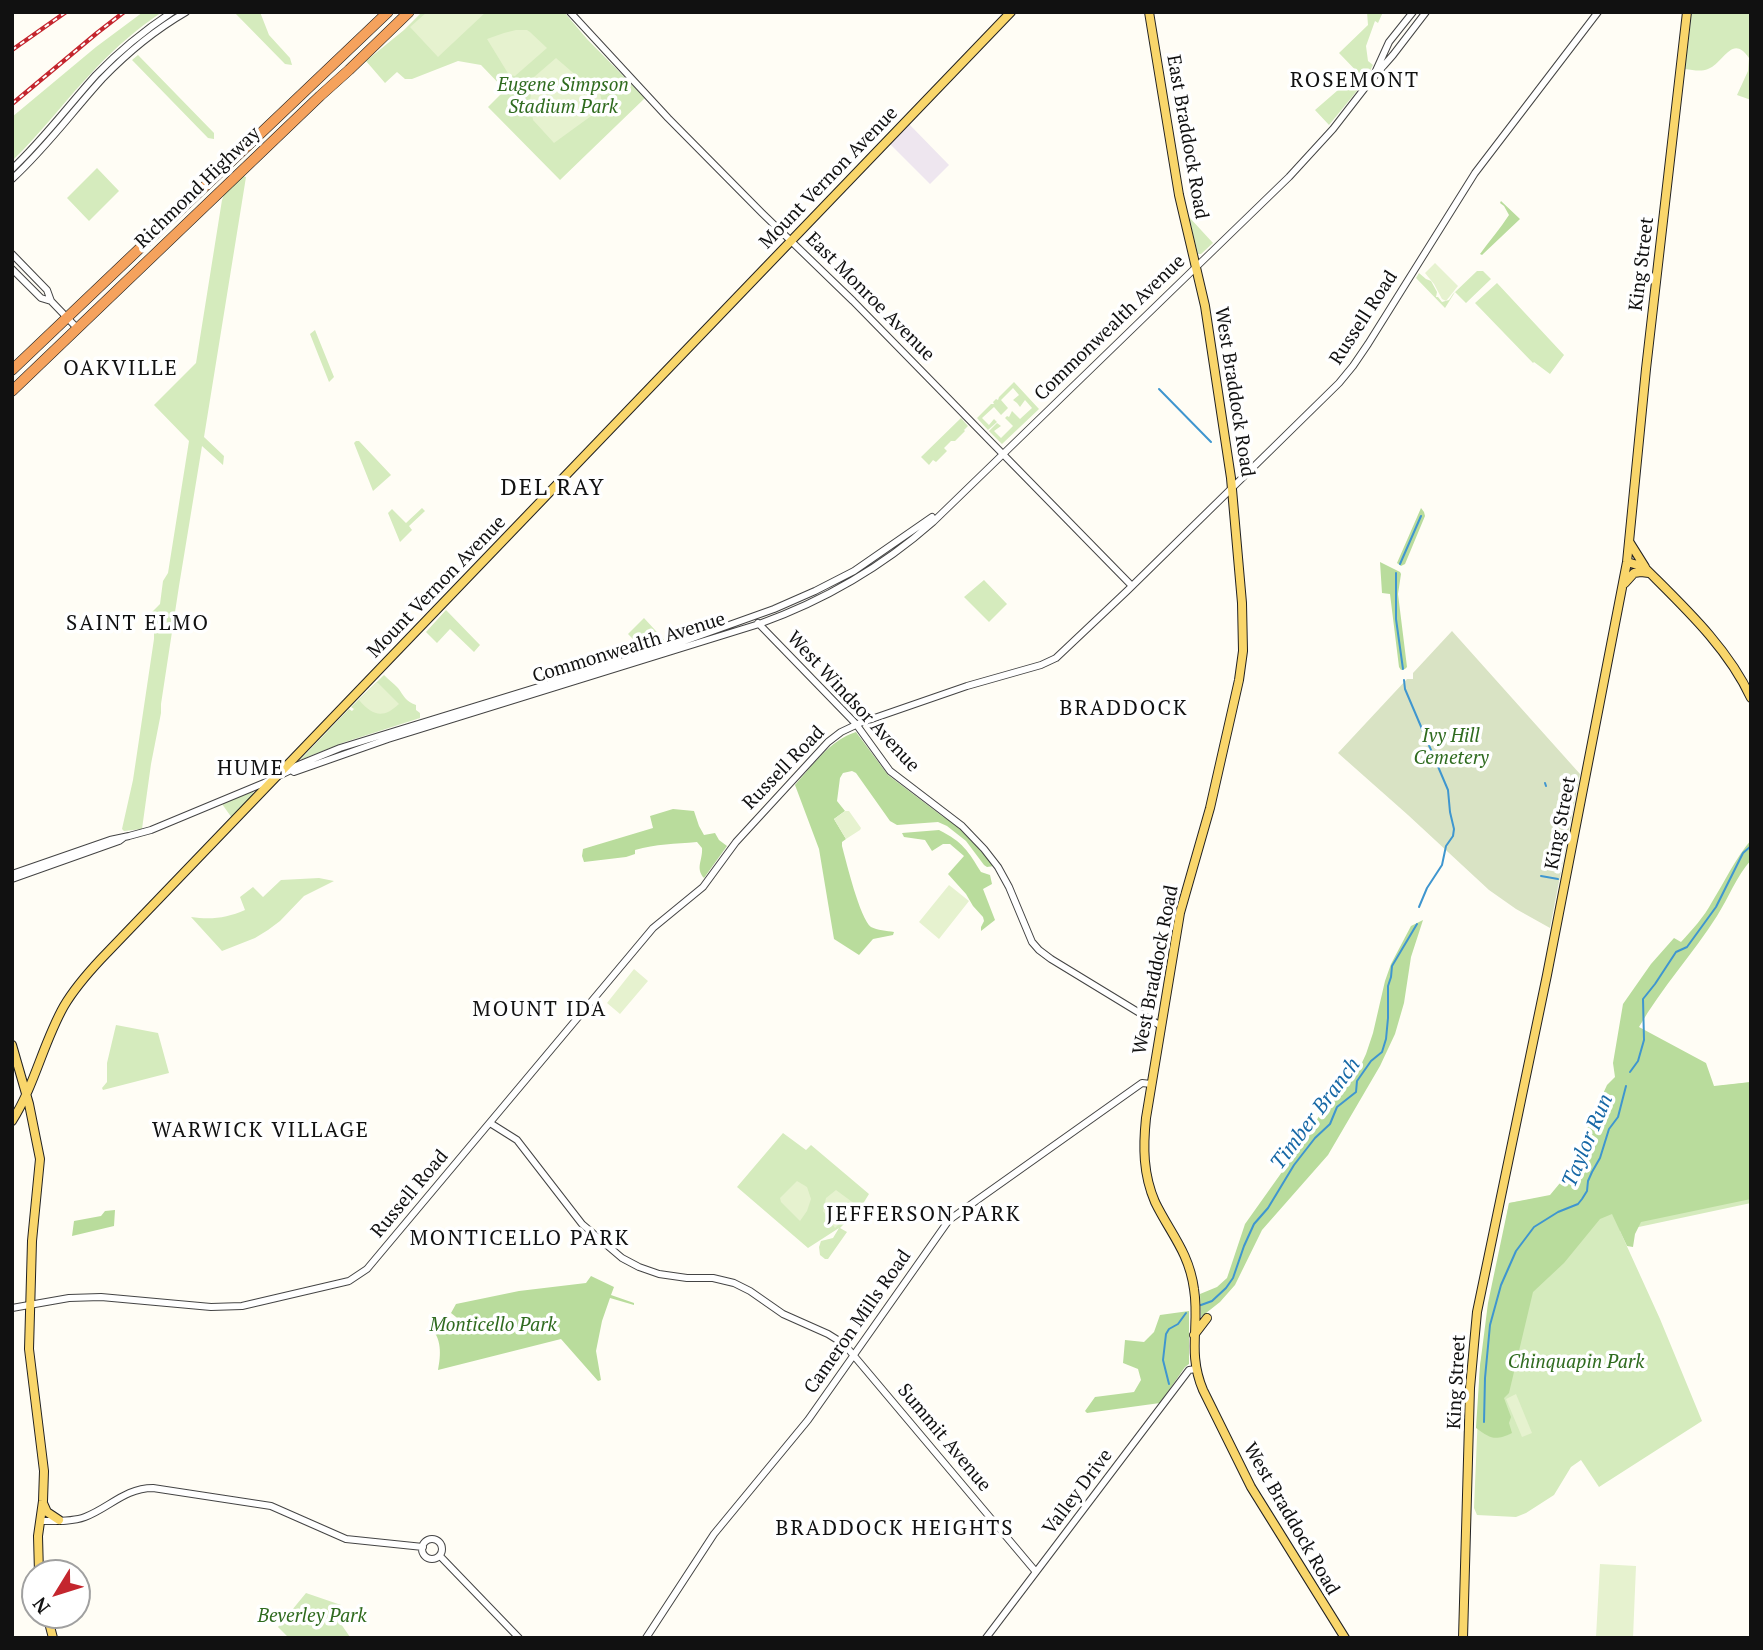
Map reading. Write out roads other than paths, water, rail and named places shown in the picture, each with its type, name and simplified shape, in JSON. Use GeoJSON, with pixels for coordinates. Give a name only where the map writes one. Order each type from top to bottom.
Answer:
{"type":"FeatureCollection","features":[{"type":"Feature","properties":{"kind":"highway","name":"Richmond Highway"},"geometry":{"type":"LineString","coordinates":[[12,370],[388,12]]}},
{"type":"Feature","properties":{"kind":"highway","name":"Richmond Highway"},"geometry":{"type":"LineString","coordinates":[[12,391],[409,12]]}},
{"type":"Feature","properties":{"kind":"highway"},"geometry":{"type":"LineString","coordinates":[[363,57],[418,12]]}},
{"type":"Feature","properties":{"kind":"main road","name":"Mount Vernon Avenue"},"geometry":{"type":"LineString","coordinates":[[12,1121],[27,1096],[64,1007],[75,989],[101,959],[1011,12]]}},
{"type":"Feature","properties":{"kind":"main road","name":"East Braddock Road"},"geometry":{"type":"LineString","coordinates":[[1149,12],[1179,195],[1196,267]]}},
{"type":"Feature","properties":{"kind":"main road","name":"King Street"},"geometry":{"type":"LineString","coordinates":[[1463,1638],[1471,1388],[1477,1312],[1538,1022],[1623,589],[1687,12]]}},
{"type":"Feature","properties":{"kind":"main road","name":"West Braddock Road"},"geometry":{"type":"LineString","coordinates":[[1196,267],[1232,488],[1242,603],[1242,662],[1210,808],[1180,913],[1143,1141],[1145,1168],[1154,1199],[1179,1241],[1188,1264],[1194,1289],[1196,1368],[1205,1394],[1251,1487],[1345,1638]]}},
{"type":"Feature","properties":{"kind":"main road"},"geometry":{"type":"LineString","coordinates":[[1630,543],[1649,571],[1730,660],[1751,698]]}},
{"type":"Feature","properties":{"kind":"main road"},"geometry":{"type":"LineString","coordinates":[[1627,562],[1649,571]]}},
{"type":"Feature","properties":{"kind":"main road"},"geometry":{"type":"LineString","coordinates":[[1623,589],[1634,573],[1649,571]]}},
{"type":"Feature","properties":{"kind":"main road"},"geometry":{"type":"LineString","coordinates":[[12,1045],[27,1096],[40,1162],[34,1217],[29,1349],[43,1455],[43,1501],[37,1543],[38,1559]]}},
{"type":"Feature","properties":{"kind":"main road"},"geometry":{"type":"LineString","coordinates":[[1194,1335],[1207,1318]]}},
{"type":"Feature","properties":{"kind":"main road"},"geometry":{"type":"LineString","coordinates":[[43,1501],[47,1512],[59,1520]]}},
{"type":"Feature","properties":{"kind":"street"},"geometry":{"type":"LineString","coordinates":[[12,169],[46,135],[105,66],[135,39],[172,12]]}},
{"type":"Feature","properties":{"kind":"street"},"geometry":{"type":"LineString","coordinates":[[12,179],[114,68],[146,40],[186,12]]}},
{"type":"Feature","properties":{"kind":"street","name":"East Monroe Avenue"},"geometry":{"type":"LineString","coordinates":[[570,12],[668,118],[792,240],[1132,586]]}},
{"type":"Feature","properties":{"kind":"street","name":"Commonwealth Avenue"},"geometry":{"type":"LineString","coordinates":[[1371,80],[1389,42],[1413,12]]}},
{"type":"Feature","properties":{"kind":"street","name":"Commonwealth Avenue"},"geometry":{"type":"LineString","coordinates":[[12,877],[110,840],[151,830],[274,779],[296,765],[759,624],[812,603],[862,575],[904,546],[952,503],[1300,165],[1331,131],[1426,12]]}},
{"type":"Feature","properties":{"kind":"street","name":"Russell Road"},"geometry":{"type":"LineString","coordinates":[[12,1308],[69,1298],[101,1297],[211,1307],[242,1306],[349,1281],[367,1269],[657,923],[700,890],[736,842],[828,742],[856,724],[1049,662],[1132,586],[1339,383],[1353,366],[1475,173],[1598,12]]}},
{"type":"Feature","properties":{"kind":"street"},"geometry":{"type":"LineString","coordinates":[[12,254],[48,291],[51,301],[77,328]]}},
{"type":"Feature","properties":{"kind":"street"},"geometry":{"type":"LineString","coordinates":[[12,269],[41,298],[51,301]]}},
{"type":"Feature","properties":{"kind":"street","name":"Commonwealth Avenue"},"geometry":{"type":"LineString","coordinates":[[322,758],[385,733],[662,649],[815,592],[854,571],[952,503]]}},
{"type":"Feature","properties":{"kind":"street","name":"West Windsor Avenue"},"geometry":{"type":"LineString","coordinates":[[752,617],[856,724],[890,771],[962,826],[991,857],[1009,887],[1032,942],[1039,950],[1161,1026]]}},
{"type":"Feature","properties":{"kind":"street","name":"Cameron Mills Road"},"geometry":{"type":"LineString","coordinates":[[646,1638],[714,1534],[785,1449],[952,1217],[1142,1083],[1151,1084]]}},
{"type":"Feature","properties":{"kind":"street","name":"Summit Avenue"},"geometry":{"type":"LineString","coordinates":[[490,1123],[517,1140],[576,1217],[622,1258],[659,1274],[713,1278],[734,1283],[783,1314],[839,1340],[848,1347],[1036,1573]]}},
{"type":"Feature","properties":{"kind":"street","name":"Valley Drive"},"geometry":{"type":"LineString","coordinates":[[986,1638],[1189,1370],[1196,1368]]}},
{"type":"Feature","properties":{"kind":"street"},"geometry":{"type":"LineString","coordinates":[[40,1521],[84,1517],[132,1491],[153,1488],[271,1506],[346,1539],[423,1547]]}},
{"type":"Feature","properties":{"kind":"street"},"geometry":{"type":"LineString","coordinates":[[435,1540],[442,1546],[442,1553],[435,1559],[428,1559],[423,1547],[426,1542],[435,1540]]}},
{"type":"Feature","properties":{"kind":"street"},"geometry":{"type":"LineString","coordinates":[[440,1556],[519,1638]]}},
{"type":"Feature","properties":{"kind":"waterway"},"geometry":{"type":"LineString","coordinates":[[1159,389],[1211,442]]}},
{"type":"Feature","properties":{"kind":"waterway","name":"Timber Branch"},"geometry":{"type":"LineString","coordinates":[[1400,564],[1421,516]]}},
{"type":"Feature","properties":{"kind":"waterway","name":"Timber Branch"},"geometry":{"type":"LineString","coordinates":[[1396,573],[1396,619],[1403,669]]}},
{"type":"Feature","properties":{"kind":"waterway","name":"Timber Branch"},"geometry":{"type":"LineString","coordinates":[[1404,680],[1405,689],[1448,790],[1454,829],[1446,846],[1442,865],[1427,888],[1419,907]]}},
{"type":"Feature","properties":{"kind":"waterway","name":"Taylor Run"},"geometry":{"type":"LineString","coordinates":[[1630,1072],[1638,1061],[1644,1040],[1643,999],[1676,952],[1687,947],[1716,907],[1743,853],[1751,846]]}},
{"type":"Feature","properties":{"kind":"waterway"},"geometry":{"type":"LineString","coordinates":[[1541,876],[1558,879]]}},
{"type":"Feature","properties":{"kind":"waterway","name":"Timber Branch"},"geometry":{"type":"LineString","coordinates":[[1201,1305],[1212,1301],[1226,1288],[1233,1278],[1254,1224],[1268,1208],[1294,1165],[1330,1124],[1337,1107],[1356,1092],[1357,1081],[1371,1061],[1382,1052],[1386,1039],[1388,986],[1392,966],[1417,924]]}},
{"type":"Feature","properties":{"kind":"waterway","name":"Taylor Run"},"geometry":{"type":"LineString","coordinates":[[1484,1422],[1490,1325],[1501,1285],[1516,1251],[1534,1227],[1558,1212],[1578,1204],[1582,1199],[1609,1129],[1618,1117],[1626,1086]]}},
{"type":"Feature","properties":{"kind":"waterway","name":"Timber Branch"},"geometry":{"type":"LineString","coordinates":[[1169,1384],[1163,1360],[1166,1334],[1186,1313]]}},
{"type":"Feature","properties":{"kind":"railway"},"geometry":{"type":"LineString","coordinates":[[12,50],[66,12]]}},
{"type":"Feature","properties":{"kind":"railway"},"geometry":{"type":"LineString","coordinates":[[12,104],[124,12]]}},
{"type":"Feature","properties":{"kind":"district","name":"ROSEMONT"},"geometry":{"type":"Point","coordinates":[1355,81]}},
{"type":"Feature","properties":{"kind":"district","name":"OAKVILLE"},"geometry":{"type":"Point","coordinates":[121,369]}},
{"type":"Feature","properties":{"kind":"district","name":"DEL RAY"},"geometry":{"type":"Point","coordinates":[553,488]}},
{"type":"Feature","properties":{"kind":"district","name":"SAINT ELMO"},"geometry":{"type":"Point","coordinates":[138,624]}},
{"type":"Feature","properties":{"kind":"district","name":"BRADDOCK"},"geometry":{"type":"Point","coordinates":[1124,709]}},
{"type":"Feature","properties":{"kind":"district","name":"HUME"},"geometry":{"type":"Point","coordinates":[251,769]}},
{"type":"Feature","properties":{"kind":"district","name":"MOUNT IDA"},"geometry":{"type":"Point","coordinates":[540,1010]}},
{"type":"Feature","properties":{"kind":"district","name":"WARWICK VILLAGE"},"geometry":{"type":"Point","coordinates":[261,1131]}},
{"type":"Feature","properties":{"kind":"district","name":"JEFFERSON PARK"},"geometry":{"type":"Point","coordinates":[924,1215]}},
{"type":"Feature","properties":{"kind":"district","name":"MONTICELLO PARK"},"geometry":{"type":"Point","coordinates":[520,1239]}},
{"type":"Feature","properties":{"kind":"district","name":"BRADDOCK HEIGHTS"},"geometry":{"type":"Point","coordinates":[895,1529]}},
{"type":"Feature","properties":{"kind":"park label","name":"Eugene Simpson Stadium Park"},"geometry":{"type":"Point","coordinates":[563,97]}},
{"type":"Feature","properties":{"kind":"park label","name":"Ivy Hill Cemetery"},"geometry":{"type":"Point","coordinates":[1451,748]}},
{"type":"Feature","properties":{"kind":"park label","name":"Monticello Park"},"geometry":{"type":"Point","coordinates":[493,1326]}},
{"type":"Feature","properties":{"kind":"park label","name":"Chinquapin Park"},"geometry":{"type":"Point","coordinates":[1576,1363]}},
{"type":"Feature","properties":{"kind":"park label","name":"Beverley Park"},"geometry":{"type":"Point","coordinates":[312,1617]}}]}
